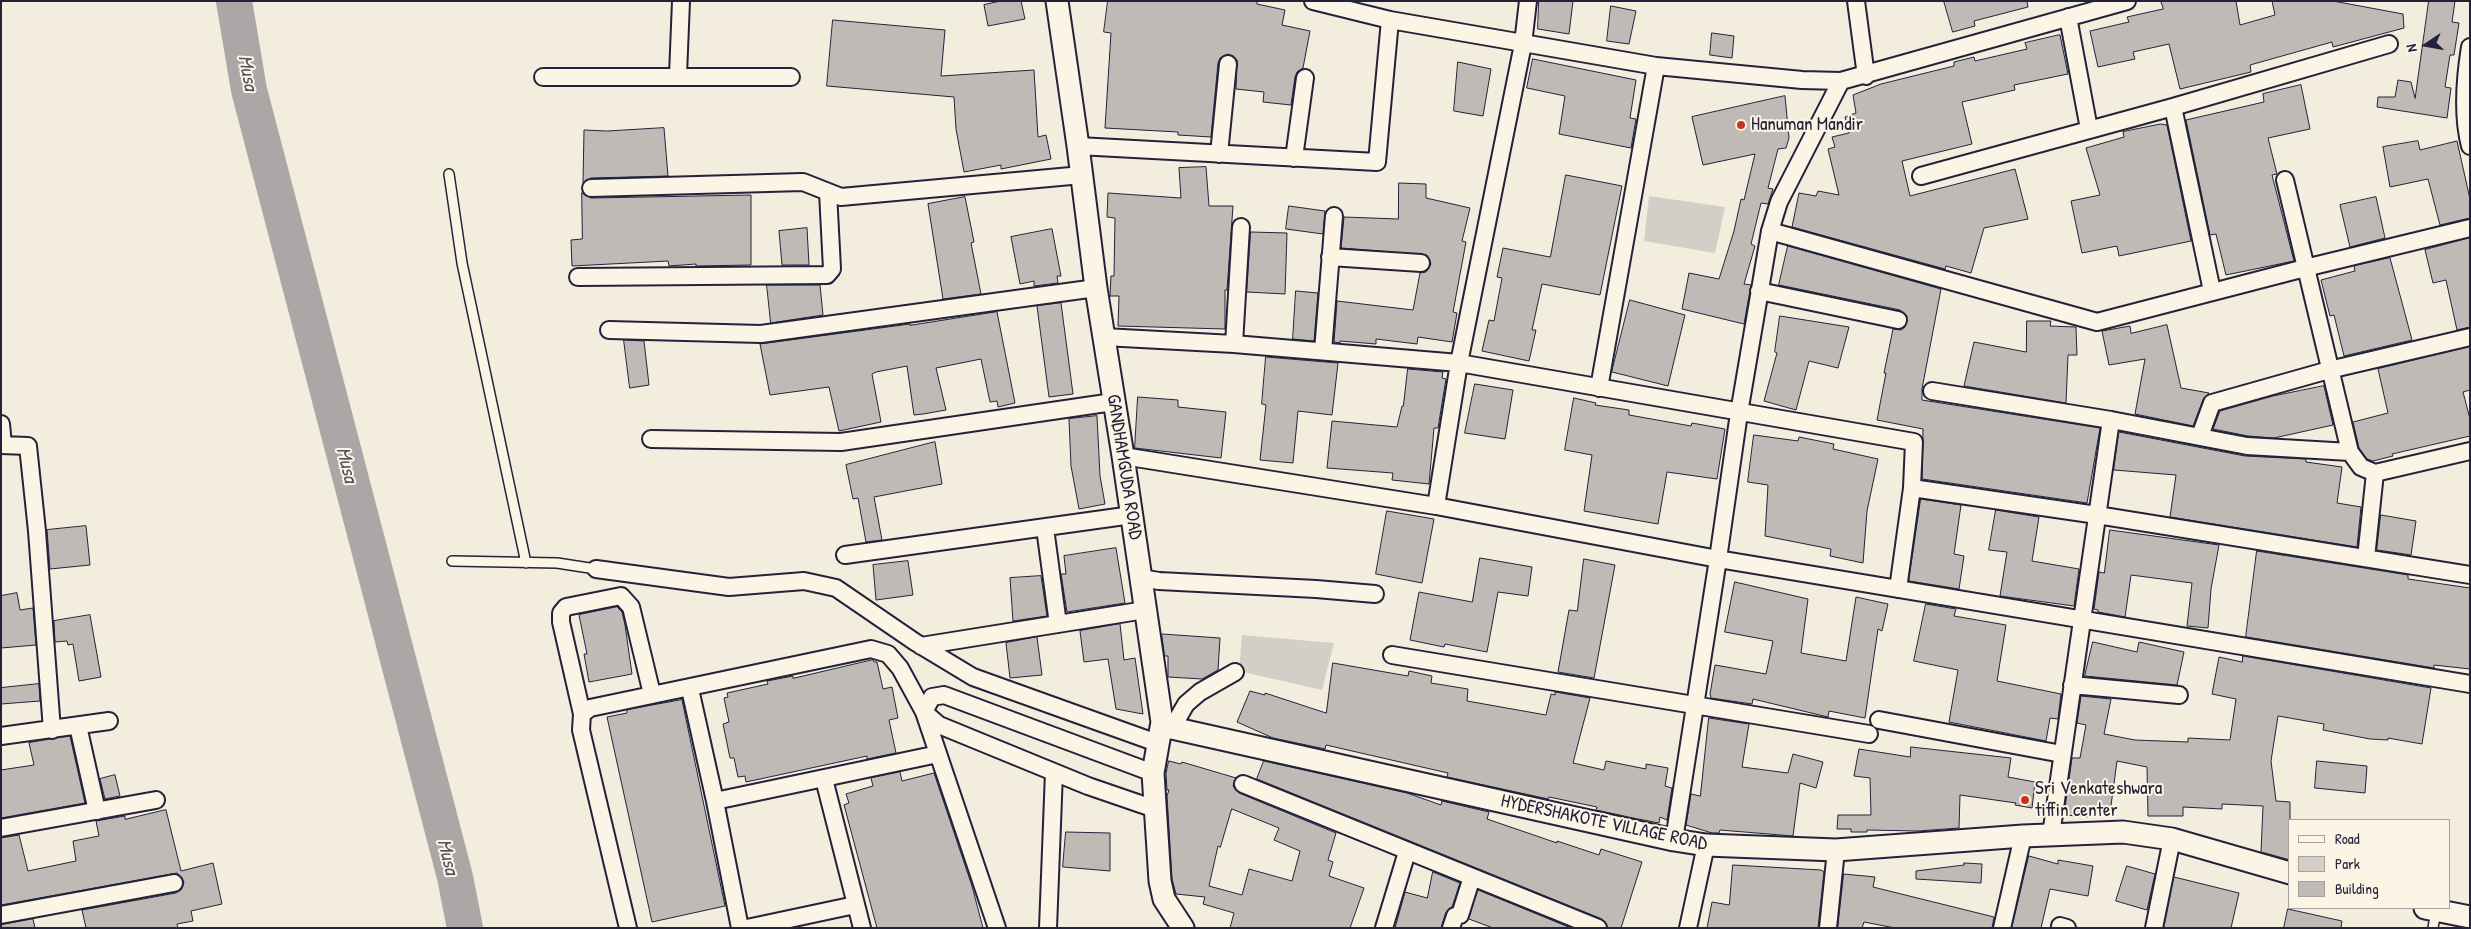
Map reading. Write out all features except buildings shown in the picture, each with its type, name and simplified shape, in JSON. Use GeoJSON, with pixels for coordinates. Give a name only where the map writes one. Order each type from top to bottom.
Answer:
{"type":"FeatureCollection","features":[{"type":"Feature","properties":{"kind":"street"},"geometry":{"type":"LineString","coordinates":[[678,76],[681,1]]}},
{"type":"Feature","properties":{"kind":"street","name":"GANDHAMGUDA ROAD"},"geometry":{"type":"LineString","coordinates":[[1056,1],[1078,146],[1096,288],[1164,731],[1153,774],[1160,881],[1164,899],[1183,928]]}},
{"type":"Feature","properties":{"kind":"street"},"geometry":{"type":"LineString","coordinates":[[1313,1],[1346,5],[1390,20],[1656,66],[1802,80],[1841,81],[1866,76],[2128,1]]}},
{"type":"Feature","properties":{"kind":"street"},"geometry":{"type":"LineString","coordinates":[[1436,506],[1459,363],[1524,44],[1528,1]]}},
{"type":"Feature","properties":{"kind":"street"},"geometry":{"type":"LineString","coordinates":[[1856,1],[1866,76]]}},
{"type":"Feature","properties":{"kind":"street"},"geometry":{"type":"LineString","coordinates":[[2068,17],[2089,129]]}},
{"type":"Feature","properties":{"kind":"street"},"geometry":{"type":"LineString","coordinates":[[1078,146],[1377,162],[1390,20]]}},
{"type":"Feature","properties":{"kind":"street"},"geometry":{"type":"LineString","coordinates":[[1921,176],[2173,107],[2389,44]]}},
{"type":"Feature","properties":{"kind":"street"},"geometry":{"type":"LineString","coordinates":[[2470,47],[2466,73],[2467,135],[2470,146]]}},
{"type":"Feature","properties":{"kind":"street"},"geometry":{"type":"LineString","coordinates":[[1219,154],[1228,64]]}},
{"type":"Feature","properties":{"kind":"street"},"geometry":{"type":"LineString","coordinates":[[1599,388],[1656,66]]}},
{"type":"Feature","properties":{"kind":"street"},"geometry":{"type":"LineString","coordinates":[[543,77],[791,76]]}},
{"type":"Feature","properties":{"kind":"street"},"geometry":{"type":"LineString","coordinates":[[1294,158],[1305,78]]}},
{"type":"Feature","properties":{"kind":"street"},"geometry":{"type":"LineString","coordinates":[[1674,840],[1739,413],[1770,231],[1779,202],[1841,81]]}},
{"type":"Feature","properties":{"kind":"street"},"geometry":{"type":"LineString","coordinates":[[2173,107],[2212,291]]}},
{"type":"Feature","properties":{"kind":"street"},"geometry":{"type":"LineString","coordinates":[[591,188],[804,182],[841,198],[1082,175]]}},
{"type":"Feature","properties":{"kind":"street"},"geometry":{"type":"LineString","coordinates":[[2286,180],[2305,268],[2350,452],[2361,467],[2376,474],[2470,451]]}},
{"type":"Feature","properties":{"kind":"street"},"geometry":{"type":"LineString","coordinates":[[578,277],[827,274],[832,269],[828,192]]}},
{"type":"Feature","properties":{"kind":"street"},"geometry":{"type":"LineString","coordinates":[[1323,351],[1334,216]]}},
{"type":"Feature","properties":{"kind":"street"},"geometry":{"type":"LineString","coordinates":[[1234,344],[1241,226]]}},
{"type":"Feature","properties":{"kind":"street"},"geometry":{"type":"LineString","coordinates":[[1770,231],[2097,322],[2212,291],[2470,228]]}},
{"type":"Feature","properties":{"kind":"street"},"geometry":{"type":"LineString","coordinates":[[1330,257],[1420,263]]}},
{"type":"Feature","properties":{"kind":"street"},"geometry":{"type":"LineString","coordinates":[[609,330],[762,334],[1096,288]]}},
{"type":"Feature","properties":{"kind":"street"},"geometry":{"type":"LineString","coordinates":[[1759,291],[1898,320]]}},
{"type":"Feature","properties":{"kind":"street"},"geometry":{"type":"LineString","coordinates":[[1104,337],[1234,344],[1459,363],[1914,442],[1912,488],[1898,589]]}},
{"type":"Feature","properties":{"kind":"street"},"geometry":{"type":"LineString","coordinates":[[2200,436],[2212,403],[2329,370],[2470,337]]}},
{"type":"Feature","properties":{"kind":"street"},"geometry":{"type":"LineString","coordinates":[[1932,391],[2111,420],[2247,446],[2350,452]]}},
{"type":"Feature","properties":{"kind":"street"},"geometry":{"type":"LineString","coordinates":[[651,439],[842,442],[1113,402]]}},
{"type":"Feature","properties":{"kind":"street"},"geometry":{"type":"LineString","coordinates":[[2051,835],[2111,420]]}},
{"type":"Feature","properties":{"kind":"street"},"geometry":{"type":"LineString","coordinates":[[1,424],[2,445],[28,446],[37,531],[52,730]]}},
{"type":"Feature","properties":{"kind":"street"},"geometry":{"type":"LineString","coordinates":[[1123,456],[1436,506],[1718,559],[2470,684]]}},
{"type":"Feature","properties":{"kind":"street"},"geometry":{"type":"LineString","coordinates":[[2366,558],[2376,474]]}},
{"type":"Feature","properties":{"kind":"street"},"geometry":{"type":"LineString","coordinates":[[1912,488],[2097,515],[2470,575]]}},
{"type":"Feature","properties":{"kind":"street"},"geometry":{"type":"LineString","coordinates":[[845,555],[1132,515]]}},
{"type":"Feature","properties":{"kind":"street"},"geometry":{"type":"LineString","coordinates":[[1045,528],[1058,624]]}},
{"type":"Feature","properties":{"kind":"street"},"geometry":{"type":"LineString","coordinates":[[596,569],[729,587],[804,581],[836,588],[921,646],[973,677],[1164,731],[1186,704],[1200,692],[1235,672]]}},
{"type":"Feature","properties":{"kind":"street"},"geometry":{"type":"LineString","coordinates":[[1140,578],[1159,581],[1375,594]]}},
{"type":"Feature","properties":{"kind":"street"},"geometry":{"type":"LineString","coordinates":[[628,928],[581,730],[582,714],[561,622],[561,613],[566,607],[621,596],[626,600],[631,607],[652,694]]}},
{"type":"Feature","properties":{"kind":"street"},"geometry":{"type":"LineString","coordinates":[[921,646],[1145,610]]}},
{"type":"Feature","properties":{"kind":"street"},"geometry":{"type":"LineString","coordinates":[[582,714],[590,708],[652,694],[690,688],[871,649],[888,654],[900,668],[924,712],[996,928]]}},
{"type":"Feature","properties":{"kind":"street"},"geometry":{"type":"LineString","coordinates":[[1392,655],[1869,734]]}},
{"type":"Feature","properties":{"kind":"street"},"geometry":{"type":"LineString","coordinates":[[2072,684],[2179,695]]}},
{"type":"Feature","properties":{"kind":"street"},"geometry":{"type":"LineString","coordinates":[[690,688],[740,928]]}},
{"type":"Feature","properties":{"kind":"street"},"geometry":{"type":"LineString","coordinates":[[924,712],[932,696],[944,695],[1153,774]]}},
{"type":"Feature","properties":{"kind":"street"},"geometry":{"type":"LineString","coordinates":[[924,712],[939,725],[1054,772],[1155,809]]}},
{"type":"Feature","properties":{"kind":"street"},"geometry":{"type":"LineString","coordinates":[[1879,720],[2062,754]]}},
{"type":"Feature","properties":{"kind":"street"},"geometry":{"type":"LineString","coordinates":[[1,736],[109,722]]}},
{"type":"Feature","properties":{"kind":"street"},"geometry":{"type":"LineString","coordinates":[[78,726],[96,811]]}},
{"type":"Feature","properties":{"kind":"street","name":"HYDERSHAKOTE VILLAGE ROAD"},"geometry":{"type":"LineString","coordinates":[[1164,731],[1674,840],[1706,845],[1836,850],[2022,836],[2123,832],[2172,839],[2288,872]]}},
{"type":"Feature","properties":{"kind":"street"},"geometry":{"type":"LineString","coordinates":[[715,801],[938,754]]}},
{"type":"Feature","properties":{"kind":"street"},"geometry":{"type":"LineString","coordinates":[[1048,928],[1054,772]]}},
{"type":"Feature","properties":{"kind":"street"},"geometry":{"type":"LineString","coordinates":[[824,779],[862,928]]}},
{"type":"Feature","properties":{"kind":"street"},"geometry":{"type":"LineString","coordinates":[[1243,784],[1406,852],[1598,928]]}},
{"type":"Feature","properties":{"kind":"street"},"geometry":{"type":"LineString","coordinates":[[1,828],[156,800]]}},
{"type":"Feature","properties":{"kind":"street"},"geometry":{"type":"LineString","coordinates":[[2002,928],[2022,836]]}},
{"type":"Feature","properties":{"kind":"street"},"geometry":{"type":"LineString","coordinates":[[2154,928],[2172,839]]}},
{"type":"Feature","properties":{"kind":"street"},"geometry":{"type":"LineString","coordinates":[[1688,928],[1706,845]]}},
{"type":"Feature","properties":{"kind":"street"},"geometry":{"type":"LineString","coordinates":[[1828,928],[1836,850]]}},
{"type":"Feature","properties":{"kind":"street"},"geometry":{"type":"LineString","coordinates":[[1384,928],[1406,852]]}},
{"type":"Feature","properties":{"kind":"street"},"geometry":{"type":"LineString","coordinates":[[1451,928],[1455,916],[1460,915],[1472,877]]}},
{"type":"Feature","properties":{"kind":"street"},"geometry":{"type":"LineString","coordinates":[[1,915],[174,883]]}},
{"type":"Feature","properties":{"kind":"street"},"geometry":{"type":"LineString","coordinates":[[747,928],[855,905]]}},
{"type":"Feature","properties":{"kind":"street"},"geometry":{"type":"LineString","coordinates":[[2431,915],[2470,918]]}},
{"type":"Feature","properties":{"kind":"lane"},"geometry":{"type":"LineString","coordinates":[[449,174],[462,264],[526,563]]}},
{"type":"Feature","properties":{"kind":"lane"},"geometry":{"type":"LineString","coordinates":[[452,561],[558,563],[596,569]]}},
{"type":"Feature","properties":{"kind":"green space"},"geometry":{"type":"Polygon","coordinates":[[[1649,196],[1725,207],[1715,253],[1644,241],[1649,196]]]}},
{"type":"Feature","properties":{"kind":"green space"},"geometry":{"type":"Polygon","coordinates":[[[1242,635],[1334,643],[1322,690],[1239,671],[1242,635]]]}},
{"type":"Feature","properties":{"kind":"waterway","name":"Musa"},"geometry":{"type":"LineString","coordinates":[[234,1],[249,90],[455,877],[465,928]]}},
{"type":"Feature","properties":{"kind":"place","name":"Hanuman Mandir"},"geometry":{"type":"Point","coordinates":[1741,125]}},
{"type":"Feature","properties":{"kind":"place","name":"Sri Venkateshwara tiffin center"},"geometry":{"type":"Point","coordinates":[2025,800]}}]}
